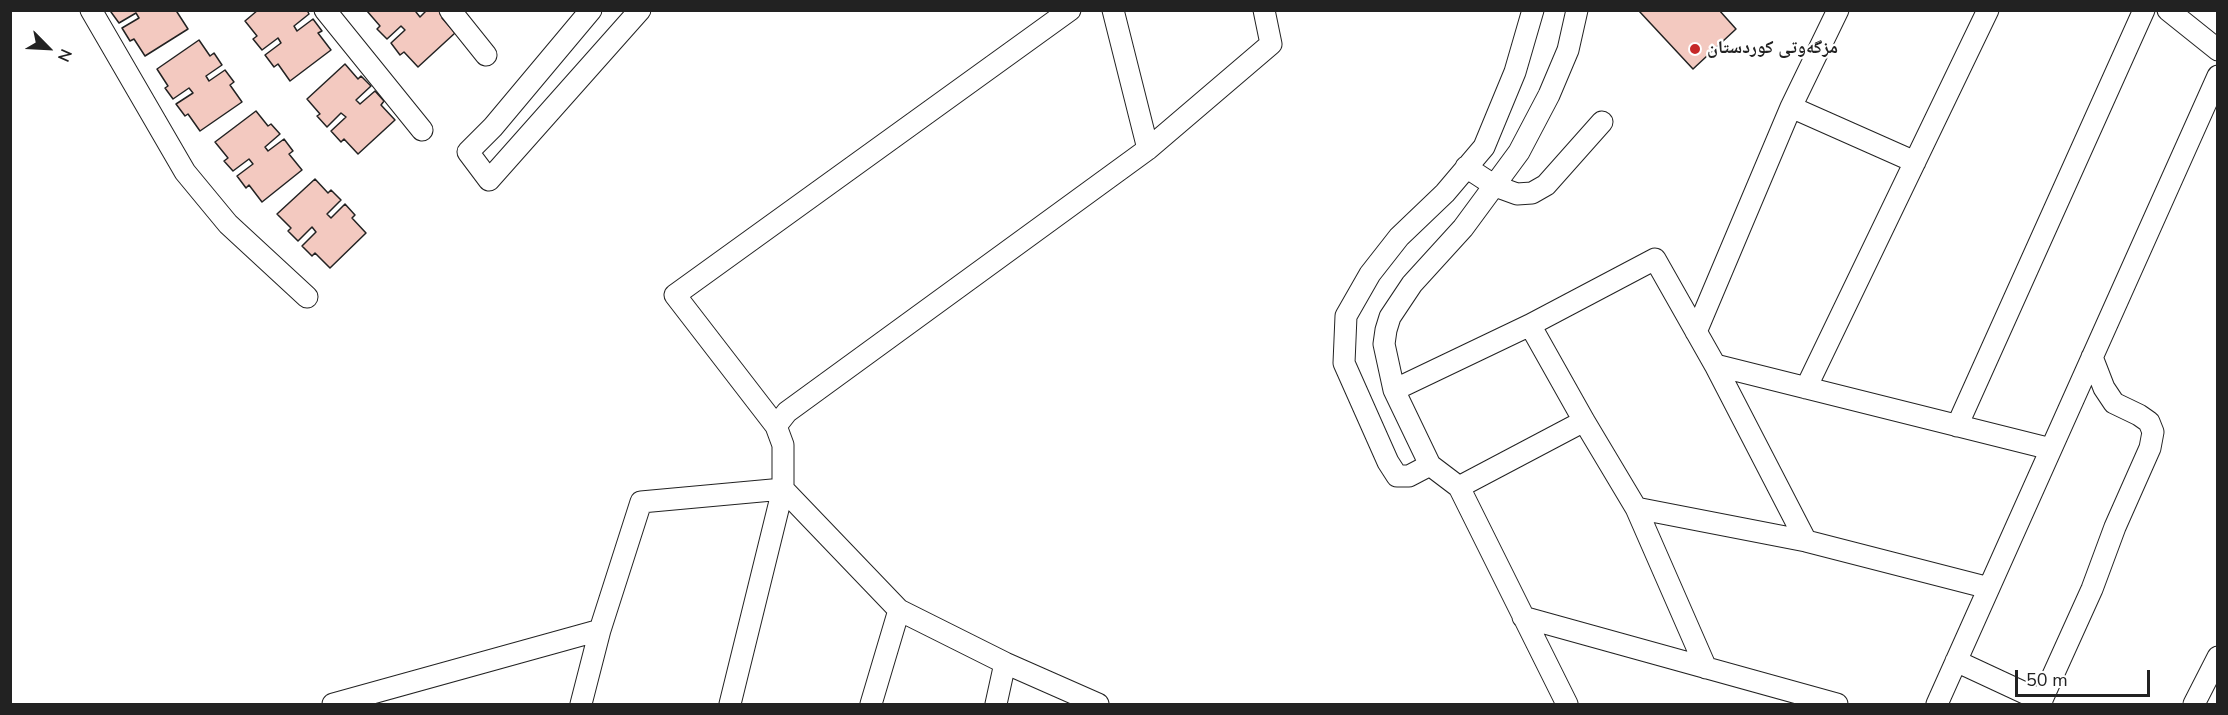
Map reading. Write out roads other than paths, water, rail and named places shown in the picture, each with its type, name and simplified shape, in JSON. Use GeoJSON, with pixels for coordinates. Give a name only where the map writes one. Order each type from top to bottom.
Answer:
{"type":"FeatureCollection","features":[{"type":"Feature","properties":{"kind":"street"},"geometry":{"type":"LineString","coordinates":[[91,10],[185,171],[228,224],[307,297]]}},
{"type":"Feature","properties":{"kind":"street"},"geometry":{"type":"LineString","coordinates":[[325,10],[422,130]]}},
{"type":"Feature","properties":{"kind":"street"},"geometry":{"type":"LineString","coordinates":[[450,10],[486,55]]}},
{"type":"Feature","properties":{"kind":"street"},"geometry":{"type":"LineString","coordinates":[[591,10],[493,127],[468,152],[489,180],[640,10]]}},
{"type":"Feature","properties":{"kind":"street"},"geometry":{"type":"LineString","coordinates":[[730,705],[783,489],[783,445],[776,426],[675,295],[1070,10]]}},
{"type":"Feature","properties":{"kind":"street"},"geometry":{"type":"LineString","coordinates":[[1113,10],[1148,149]]}},
{"type":"Feature","properties":{"kind":"street"},"geometry":{"type":"LineString","coordinates":[[776,426],[787,412],[1148,149],[1271,44],[1264,10]]}},
{"type":"Feature","properties":{"kind":"street"},"geometry":{"type":"LineString","coordinates":[[1430,465],[1409,476],[1397,476],[1388,462],[1344,363],[1346,316],[1370,274],[1399,237],[1445,193],[1484,147],[1515,72],[1533,10]]}},
{"type":"Feature","properties":{"kind":"street"},"geometry":{"type":"LineString","coordinates":[[1567,705],[1458,487],[1430,465],[1394,390],[1384,344],[1390,317],[1412,284],[1463,228],[1519,152],[1549,95],[1568,50],[1577,10]]}},
{"type":"Feature","properties":{"kind":"street"},"geometry":{"type":"LineString","coordinates":[[1696,332],[1791,107],[1838,10]]}},
{"type":"Feature","properties":{"kind":"street"},"geometry":{"type":"LineString","coordinates":[[1806,388],[1988,10]]}},
{"type":"Feature","properties":{"kind":"street"},"geometry":{"type":"LineString","coordinates":[[1957,426],[2144,10]]}},
{"type":"Feature","properties":{"kind":"street"},"geometry":{"type":"LineString","coordinates":[[2168,10],[2217,50]]}},
{"type":"Feature","properties":{"kind":"street"},"geometry":{"type":"LineString","coordinates":[[1937,705],[2217,76]]}},
{"type":"Feature","properties":{"kind":"street"},"geometry":{"type":"LineString","coordinates":[[1791,107],[1915,162]]}},
{"type":"Feature","properties":{"kind":"street"},"geometry":{"type":"LineString","coordinates":[[1466,167],[1495,186],[1517,194],[1532,193],[1546,184],[1602,122]]}},
{"type":"Feature","properties":{"kind":"street"},"geometry":{"type":"LineString","coordinates":[[1394,390],[1530,325],[1655,259],[1715,365],[1806,541]]}},
{"type":"Feature","properties":{"kind":"street"},"geometry":{"type":"LineString","coordinates":[[1530,325],[1636,508],[1706,668]]}},
{"type":"Feature","properties":{"kind":"street"},"geometry":{"type":"LineString","coordinates":[[1956,662],[2041,703],[2092,589],[2115,527],[2150,448],[2153,432],[2149,422],[2114,404],[2104,388],[2092,357]]}},
{"type":"Feature","properties":{"kind":"street"},"geometry":{"type":"LineString","coordinates":[[1715,365],[2051,449]]}},
{"type":"Feature","properties":{"kind":"street"},"geometry":{"type":"LineString","coordinates":[[1458,487],[1584,421]]}},
{"type":"Feature","properties":{"kind":"street"},"geometry":{"type":"LineString","coordinates":[[783,489],[899,610],[1005,663],[1098,705]]}},
{"type":"Feature","properties":{"kind":"street"},"geometry":{"type":"LineString","coordinates":[[581,705],[600,630],[641,502],[783,489]]}},
{"type":"Feature","properties":{"kind":"street"},"geometry":{"type":"LineString","coordinates":[[1636,508],[1806,541],[1989,588]]}},
{"type":"Feature","properties":{"kind":"street"},"geometry":{"type":"LineString","coordinates":[[871,705],[899,610]]}},
{"type":"Feature","properties":{"kind":"street"},"geometry":{"type":"LineString","coordinates":[[1523,617],[1838,705]]}},
{"type":"Feature","properties":{"kind":"street"},"geometry":{"type":"LineString","coordinates":[[333,705],[600,630]]}},
{"type":"Feature","properties":{"kind":"street"},"geometry":{"type":"LineString","coordinates":[[2194,705],[2217,657]]}},
{"type":"Feature","properties":{"kind":"street"},"geometry":{"type":"LineString","coordinates":[[996,705],[1005,663]]}},
{"type":"Feature","properties":{"kind":"place","name":"مزگەوتی کوردستان"},"geometry":{"type":"Point","coordinates":[1695,49]}}]}
